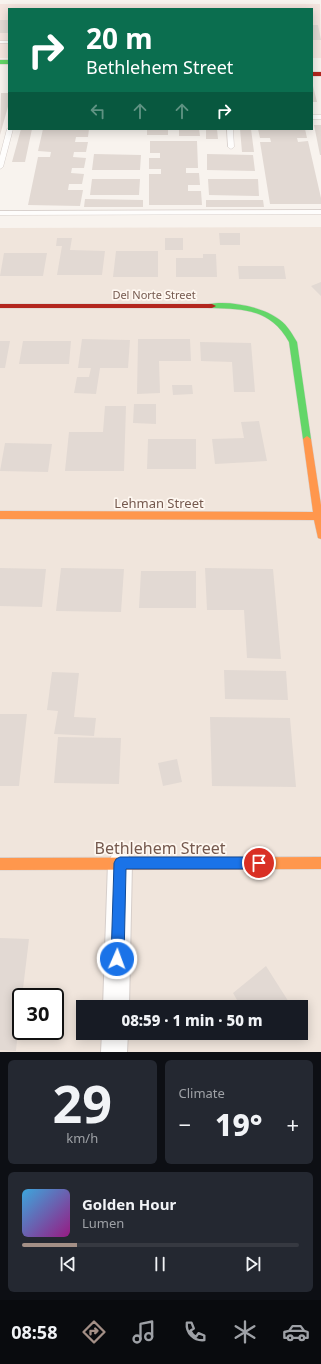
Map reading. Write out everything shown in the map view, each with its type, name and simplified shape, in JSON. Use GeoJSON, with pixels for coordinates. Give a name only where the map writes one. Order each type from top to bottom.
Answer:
{"type":"FeatureCollection","features":[{"type":"Feature","properties":{"kind":"street","name":"Del Norte Street"},"geometry":{"type":"LineString","coordinates":[[0,306],[232,306],[256,309],[277,318],[289,331],[293,341],[318,516]]}},
{"type":"Feature","properties":{"kind":"street","name":"Lehman Street"},"geometry":{"type":"LineString","coordinates":[[0,515],[318,516]]}},
{"type":"Feature","properties":{"kind":"street"},"geometry":{"type":"LineString","coordinates":[[318,516],[321,535]]}},
{"type":"Feature","properties":{"kind":"street"},"geometry":{"type":"LineString","coordinates":[[116,1000],[120,863]]}},
{"type":"Feature","properties":{"kind":"street","name":"Bethlehem Street"},"geometry":{"type":"LineString","coordinates":[[0,864],[321,863]]}},
{"type":"Feature","properties":{"kind":"street"},"geometry":{"type":"LineString","coordinates":[[114,1052],[115,1040]]}},
{"type":"Feature","properties":{"kind":"lane"},"geometry":{"type":"LineString","coordinates":[[0,167],[10,130]]}},
{"type":"Feature","properties":{"kind":"lane"},"geometry":{"type":"LineString","coordinates":[[230,130],[231,146]]}},
{"type":"Feature","properties":{"kind":"lane"},"geometry":{"type":"LineString","coordinates":[[0,213],[321,212]]}},
{"type":"Feature","properties":{"kind":"shaded area"},"geometry":{"type":"Polygon","coordinates":[[[0,4],[320,4],[321,58],[313,58],[313,8],[8,8],[8,58],[0,58],[0,4]]]}},
{"type":"Feature","properties":{"kind":"shaded area"},"geometry":{"type":"Polygon","coordinates":[[[321,227],[321,1052],[0,1052],[0,228],[321,227]]]}},
{"type":"Feature","properties":{"kind":"building"},"geometry":{"type":"Polygon","coordinates":[[[0,20],[8,20],[8,33],[0,33],[0,20]]]}},
{"type":"Feature","properties":{"kind":"building"},"geometry":{"type":"Polygon","coordinates":[[[313,25],[318,25],[321,40],[313,40],[313,25]]]}},
{"type":"Feature","properties":{"kind":"building"},"geometry":{"type":"Polygon","coordinates":[[[313,86],[317,102],[313,102],[313,86]]]}},
{"type":"Feature","properties":{"kind":"building"},"geometry":{"type":"Polygon","coordinates":[[[1,93],[8,93],[8,107],[0,135],[1,93]]]}},
{"type":"Feature","properties":{"kind":"building"},"geometry":{"type":"Polygon","coordinates":[[[314,125],[321,125],[321,155],[320,155],[314,125]]]}},
{"type":"Feature","properties":{"kind":"building"},"geometry":{"type":"Polygon","coordinates":[[[21,130],[32,130],[25,162],[12,162],[21,130]]]}},
{"type":"Feature","properties":{"kind":"building"},"geometry":{"type":"Polygon","coordinates":[[[43,130],[89,130],[88,137],[76,137],[75,142],[88,142],[86,152],[74,152],[73,157],[86,158],[84,168],[72,168],[71,173],[84,174],[82,184],[69,184],[68,190],[83,190],[80,206],[28,205],[38,157],[50,157],[51,152],[38,151],[43,130]]]}},
{"type":"Feature","properties":{"kind":"building"},"geometry":{"type":"Polygon","coordinates":[[[147,130],[168,130],[168,135],[147,135],[147,130]]]}},
{"type":"Feature","properties":{"kind":"building"},"geometry":{"type":"Polygon","coordinates":[[[179,130],[199,130],[200,136],[179,136],[179,130]]]}},
{"type":"Feature","properties":{"kind":"building"},"geometry":{"type":"Polygon","coordinates":[[[206,130],[217,130],[218,139],[206,139],[206,130]]]}},
{"type":"Feature","properties":{"kind":"building"},"geometry":{"type":"Polygon","coordinates":[[[240,130],[251,130],[254,152],[242,152],[240,130]]]}},
{"type":"Feature","properties":{"kind":"building"},"geometry":{"type":"Polygon","coordinates":[[[258,130],[305,130],[307,138],[297,138],[298,142],[308,141],[321,198],[321,204],[270,204],[260,142],[271,142],[270,138],[260,138],[258,130]]]}},
{"type":"Feature","properties":{"kind":"building"},"geometry":{"type":"Polygon","coordinates":[[[150,141],[197,141],[198,168],[186,168],[186,173],[199,173],[200,185],[188,185],[188,191],[201,191],[202,205],[149,205],[149,174],[161,174],[161,169],[149,169],[149,158],[160,158],[160,153],[150,153],[150,141]]]}},
{"type":"Feature","properties":{"kind":"building"},"geometry":{"type":"Polygon","coordinates":[[[94,154],[141,155],[140,170],[92,170],[94,154]]]}},
{"type":"Feature","properties":{"kind":"building"},"geometry":{"type":"Polygon","coordinates":[[[207,154],[253,155],[255,171],[207,170],[207,154]]]}},
{"type":"Feature","properties":{"kind":"building"},"geometry":{"type":"Polygon","coordinates":[[[92,179],[140,179],[139,195],[90,195],[92,179]]]}},
{"type":"Feature","properties":{"kind":"building"},"geometry":{"type":"Polygon","coordinates":[[[208,179],[258,179],[259,196],[209,195],[208,179]]]}},
{"type":"Feature","properties":{"kind":"building"},"geometry":{"type":"Polygon","coordinates":[[[85,199],[143,200],[143,207],[84,207],[85,199]]]}},
{"type":"Feature","properties":{"kind":"building"},"geometry":{"type":"Polygon","coordinates":[[[206,200],[263,200],[264,207],[206,207],[206,200]]]}},
{"type":"Feature","properties":{"kind":"building"},"geometry":{"type":"Polygon","coordinates":[[[219,233],[240,233],[240,245],[220,245],[219,233]]]}},
{"type":"Feature","properties":{"kind":"building"},"geometry":{"type":"Polygon","coordinates":[[[57,238],[72,238],[70,250],[105,251],[102,275],[57,275],[62,246],[56,246],[57,238]]]}},
{"type":"Feature","properties":{"kind":"building"},"geometry":{"type":"Polygon","coordinates":[[[165,238],[183,238],[183,250],[165,250],[165,238]]]}},
{"type":"Feature","properties":{"kind":"building"},"geometry":{"type":"Polygon","coordinates":[[[116,251],[158,251],[158,277],[113,277],[116,251]]]}},
{"type":"Feature","properties":{"kind":"building"},"geometry":{"type":"Polygon","coordinates":[[[4,253],[47,253],[43,276],[0,276],[4,253]]]}},
{"type":"Feature","properties":{"kind":"building"},"geometry":{"type":"Polygon","coordinates":[[[203,254],[216,254],[217,277],[176,277],[176,258],[203,258],[203,254]]]}},
{"type":"Feature","properties":{"kind":"building"},"geometry":{"type":"Polygon","coordinates":[[[238,266],[284,266],[286,279],[239,279],[238,266]]]}},
{"type":"Feature","properties":{"kind":"building"},"geometry":{"type":"Polygon","coordinates":[[[321,282],[321,296],[311,286],[321,282]]]}},
{"type":"Feature","properties":{"kind":"building"},"geometry":{"type":"Polygon","coordinates":[[[82,339],[130,340],[128,368],[100,368],[96,394],[74,393],[77,377],[89,377],[91,368],[78,368],[82,339]]]}},
{"type":"Feature","properties":{"kind":"building"},"geometry":{"type":"Polygon","coordinates":[[[138,339],[190,339],[191,361],[159,361],[160,393],[137,394],[138,339]]]}},
{"type":"Feature","properties":{"kind":"building"},"geometry":{"type":"Polygon","coordinates":[[[0,341],[10,341],[5,368],[0,368],[0,341]]]}},
{"type":"Feature","properties":{"kind":"building"},"geometry":{"type":"Polygon","coordinates":[[[23,341],[71,341],[69,364],[19,364],[23,341]]]}},
{"type":"Feature","properties":{"kind":"building"},"geometry":{"type":"Polygon","coordinates":[[[200,342],[251,343],[255,392],[234,392],[232,362],[201,361],[200,342]]]}},
{"type":"Feature","properties":{"kind":"building"},"geometry":{"type":"Polygon","coordinates":[[[172,385],[192,385],[193,394],[173,395],[172,385]]]}},
{"type":"Feature","properties":{"kind":"building"},"geometry":{"type":"Polygon","coordinates":[[[134,404],[156,404],[156,424],[133,423],[134,404]]]}},
{"type":"Feature","properties":{"kind":"building"},"geometry":{"type":"Polygon","coordinates":[[[105,406],[126,406],[124,471],[65,471],[69,432],[103,432],[105,406]]]}},
{"type":"Feature","properties":{"kind":"building"},"geometry":{"type":"Polygon","coordinates":[[[259,421],[267,461],[215,464],[212,439],[244,438],[241,422],[259,421]]]}},
{"type":"Feature","properties":{"kind":"building"},"geometry":{"type":"Polygon","coordinates":[[[148,439],[196,439],[196,469],[147,469],[148,439]]]}},
{"type":"Feature","properties":{"kind":"building"},"geometry":{"type":"Polygon","coordinates":[[[5,443],[52,444],[48,472],[0,471],[5,443]]]}},
{"type":"Feature","properties":{"kind":"building"},"geometry":{"type":"Polygon","coordinates":[[[0,568],[46,569],[42,607],[0,606],[0,568]]]}},
{"type":"Feature","properties":{"kind":"building"},"geometry":{"type":"Polygon","coordinates":[[[61,568],[124,569],[121,612],[56,611],[61,568]]]}},
{"type":"Feature","properties":{"kind":"building"},"geometry":{"type":"Polygon","coordinates":[[[205,568],[273,569],[281,659],[247,658],[244,610],[207,610],[205,568]]]}},
{"type":"Feature","properties":{"kind":"building"},"geometry":{"type":"Polygon","coordinates":[[[141,571],[196,571],[196,608],[139,608],[141,571]]]}},
{"type":"Feature","properties":{"kind":"building"},"geometry":{"type":"Polygon","coordinates":[[[224,670],[286,671],[288,700],[225,699],[224,670]]]}},
{"type":"Feature","properties":{"kind":"building"},"geometry":{"type":"Polygon","coordinates":[[[52,672],[79,673],[74,717],[96,718],[94,736],[54,734],[58,711],[47,710],[52,672]]]}},
{"type":"Feature","properties":{"kind":"building"},"geometry":{"type":"Polygon","coordinates":[[[0,714],[27,714],[19,786],[0,786],[0,714]]]}},
{"type":"Feature","properties":{"kind":"building"},"geometry":{"type":"Polygon","coordinates":[[[210,717],[290,718],[296,787],[212,786],[210,717]]]}},
{"type":"Feature","properties":{"kind":"building"},"geometry":{"type":"Polygon","coordinates":[[[58,737],[121,738],[119,784],[54,783],[58,737]]]}},
{"type":"Feature","properties":{"kind":"building"},"geometry":{"type":"Polygon","coordinates":[[[177,759],[182,782],[163,786],[158,763],[177,759]]]}},
{"type":"Feature","properties":{"kind":"building"},"geometry":{"type":"Polygon","coordinates":[[[0,938],[29,939],[23,988],[12,988],[12,1040],[17,1040],[16,1051],[0,1050],[0,938]]]}},
{"type":"Feature","properties":{"kind":"building"},"geometry":{"type":"Polygon","coordinates":[[[266,966],[288,1000],[237,1000],[233,993],[266,966]]]}},
{"type":"Feature","properties":{"kind":"traffic: fast"},"geometry":{"type":"LineString","coordinates":[[0,62],[8,62]]}},
{"type":"Feature","properties":{"kind":"traffic: fast"},"geometry":{"type":"LineString","coordinates":[[212,306],[248,308],[259,311],[278,322],[286,331],[293,342],[307,439]]}},
{"type":"Feature","properties":{"kind":"traffic: slow"},"geometry":{"type":"LineString","coordinates":[[307,439],[321,535]]}},
{"type":"Feature","properties":{"kind":"traffic: slow"},"geometry":{"type":"LineString","coordinates":[[0,515],[318,516]]}},
{"type":"Feature","properties":{"kind":"traffic: slow"},"geometry":{"type":"LineString","coordinates":[[0,864],[321,863]]}},
{"type":"Feature","properties":{"kind":"traffic: jam"},"geometry":{"type":"LineString","coordinates":[[313,74],[321,74]]}},
{"type":"Feature","properties":{"kind":"traffic: jam"},"geometry":{"type":"LineString","coordinates":[[0,306],[212,306]]}},
{"type":"Feature","properties":{"kind":"route"},"geometry":{"type":"LineString","coordinates":[[117,959],[120,863],[259,863]]}}]}
